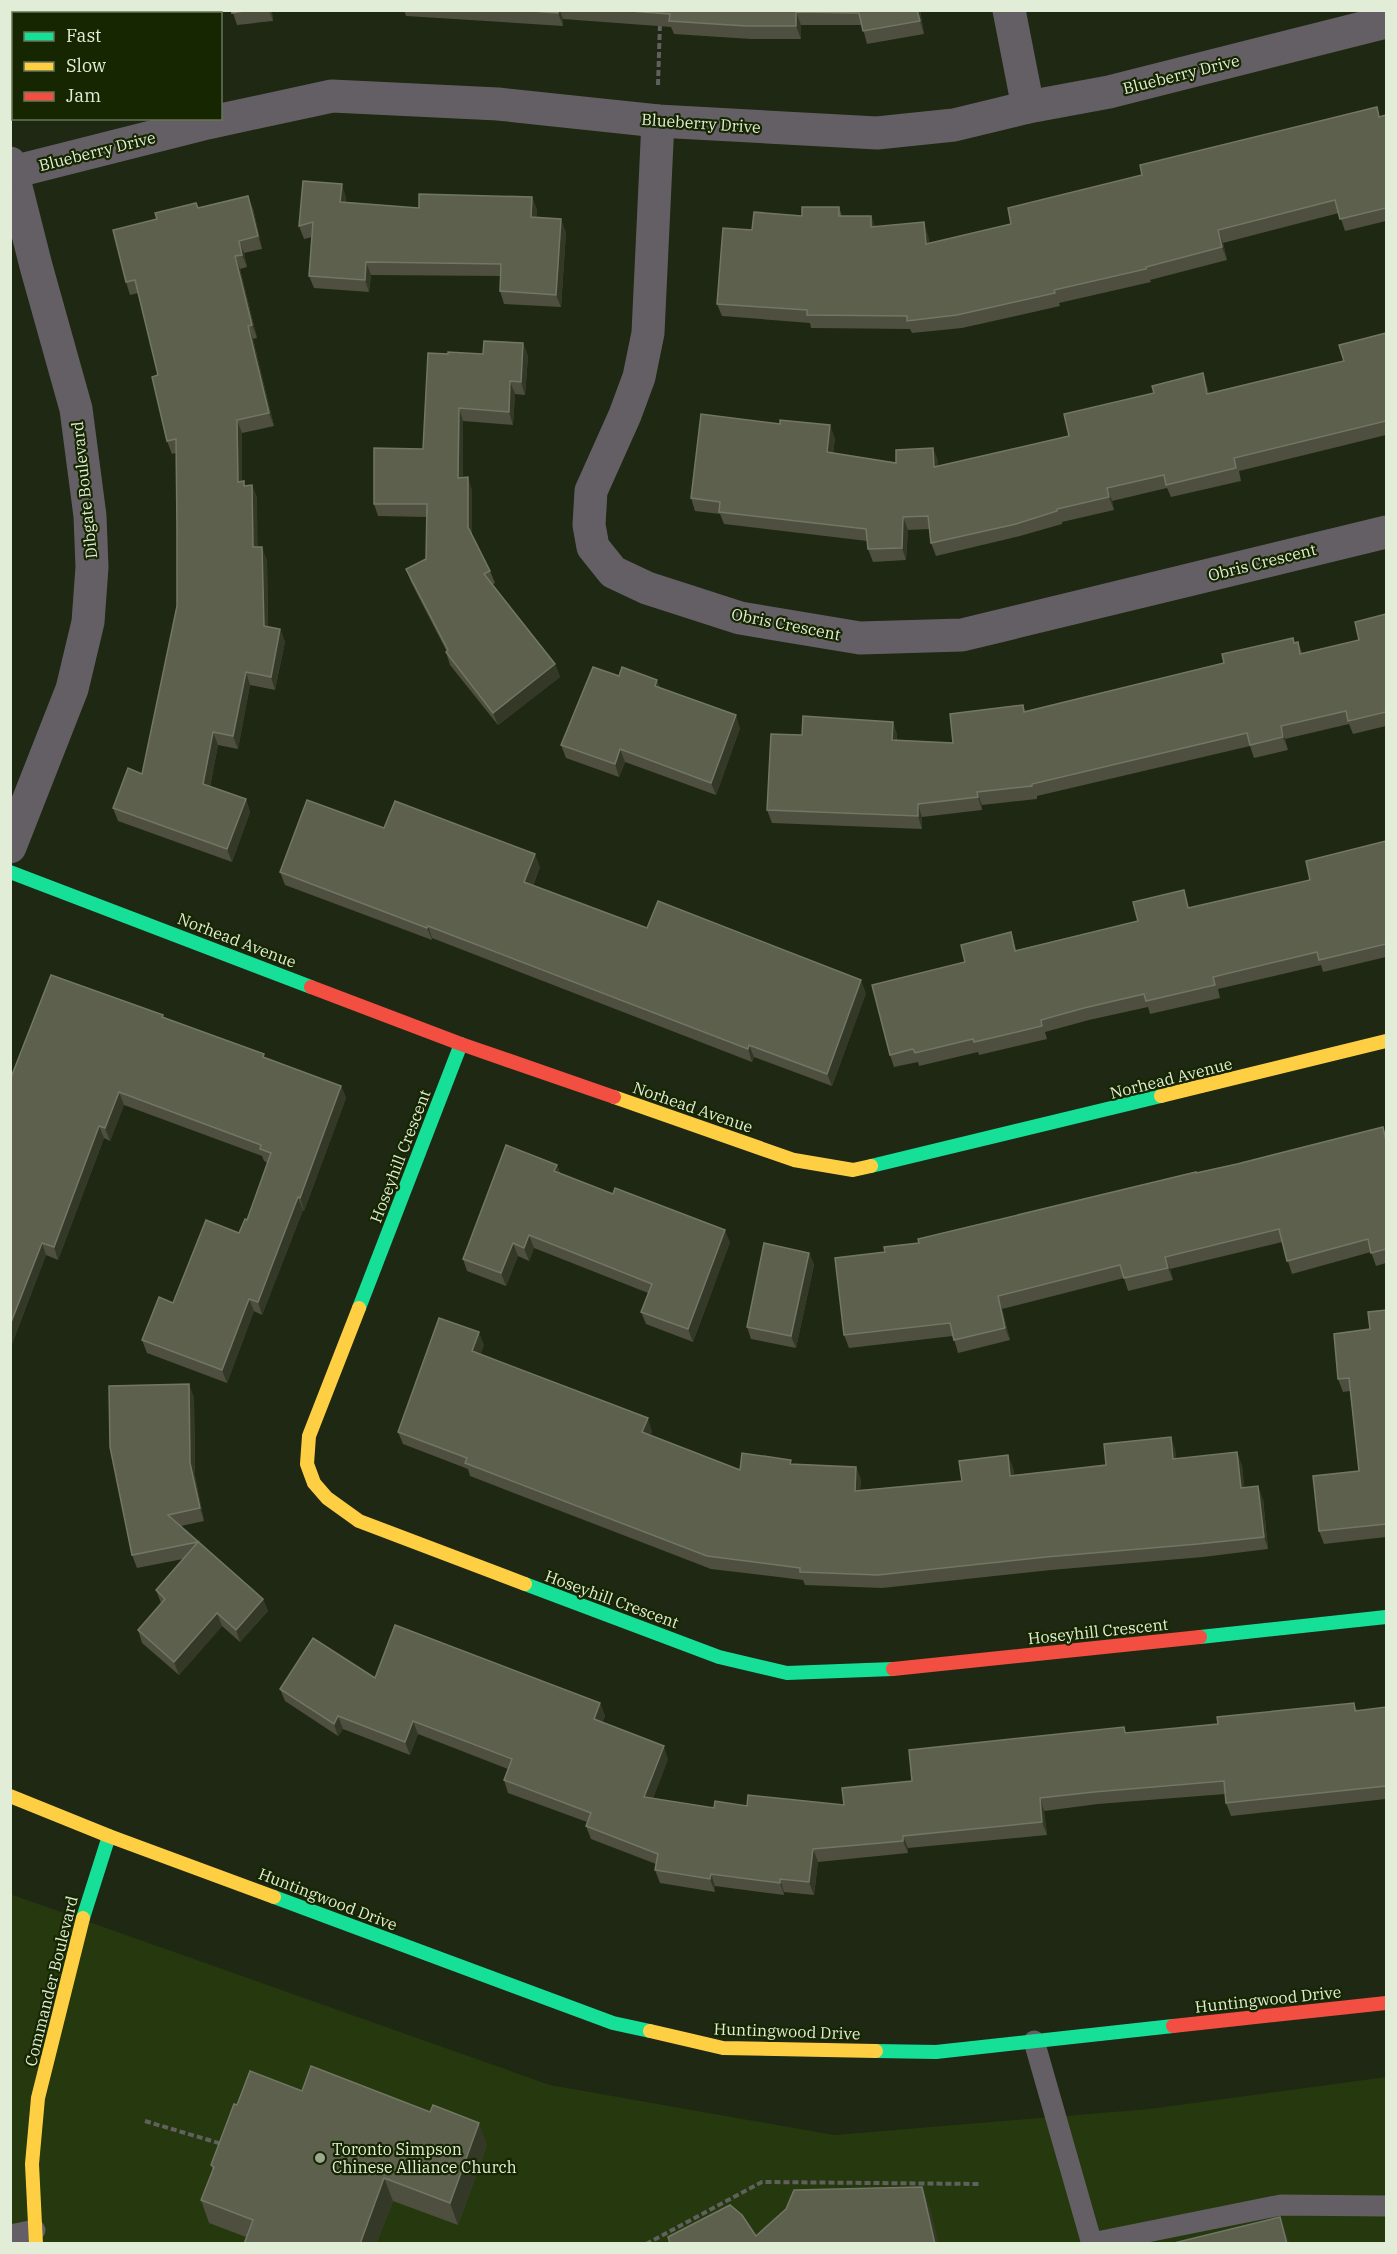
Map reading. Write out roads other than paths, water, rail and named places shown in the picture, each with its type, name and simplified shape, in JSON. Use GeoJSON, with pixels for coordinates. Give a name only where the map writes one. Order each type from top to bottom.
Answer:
{"type":"FeatureCollection","features":[{"type":"Feature","properties":{"kind":"street"},"geometry":{"type":"LineString","coordinates":[[1009,10],[1029,107]]}},
{"type":"Feature","properties":{"kind":"street","name":"Blueberry Drive"},"geometry":{"type":"LineString","coordinates":[[222,120],[332,96],[498,104],[658,121],[878,133],[954,124],[1109,92],[1386,22]]}},
{"type":"Feature","properties":{"kind":"street","name":"Blueberry Drive"},"geometry":{"type":"LineString","coordinates":[[12,168],[221,120]]}},
{"type":"Feature","properties":{"kind":"street","name":"Obris Crescent"},"geometry":{"type":"LineString","coordinates":[[658,121],[648,333],[639,377],[625,415],[591,491],[589,525],[593,548],[613,572],[647,588],[740,618],[860,638],[962,635],[1386,532]]}},
{"type":"Feature","properties":{"kind":"street","name":"Dibgate Boulevard"},"geometry":{"type":"LineString","coordinates":[[10,847],[72,689],[88,622],[92,567],[90,516],[76,409],[36,266],[12,168]]}},
{"type":"Feature","properties":{"kind":"street","name":"Norhead Avenue"},"geometry":{"type":"LineString","coordinates":[[10,872],[461,1044],[794,1160],[853,1170],[993,1138],[1386,1041]]}},
{"type":"Feature","properties":{"kind":"street","name":"Hoseyhill Crescent"},"geometry":{"type":"LineString","coordinates":[[461,1044],[309,1436],[307,1463],[313,1479],[326,1499],[359,1521],[719,1657],[787,1673],[879,1671],[1386,1617]]}},
{"type":"Feature","properties":{"kind":"street","name":"Huntingwood Drive"},"geometry":{"type":"LineString","coordinates":[[10,1796],[109,1836],[613,2024],[723,2049],[936,2052],[1386,2003]]}},
{"type":"Feature","properties":{"kind":"street","name":"Commander Boulevard"},"geometry":{"type":"LineString","coordinates":[[36,2237],[32,2164],[38,2098],[86,1905],[109,1836]]}},
{"type":"Feature","properties":{"kind":"lane"},"geometry":{"type":"LineString","coordinates":[[1034,2041],[1092,2243],[1281,2205],[1386,2206]]}},
{"type":"Feature","properties":{"kind":"lane"},"geometry":{"type":"LineString","coordinates":[[10,2235],[36,2237]]}},
{"type":"Feature","properties":{"kind":"place","name":"Toronto Simpson Chinese Alliance Church"},"geometry":{"type":"Point","coordinates":[320,2158]}}]}
